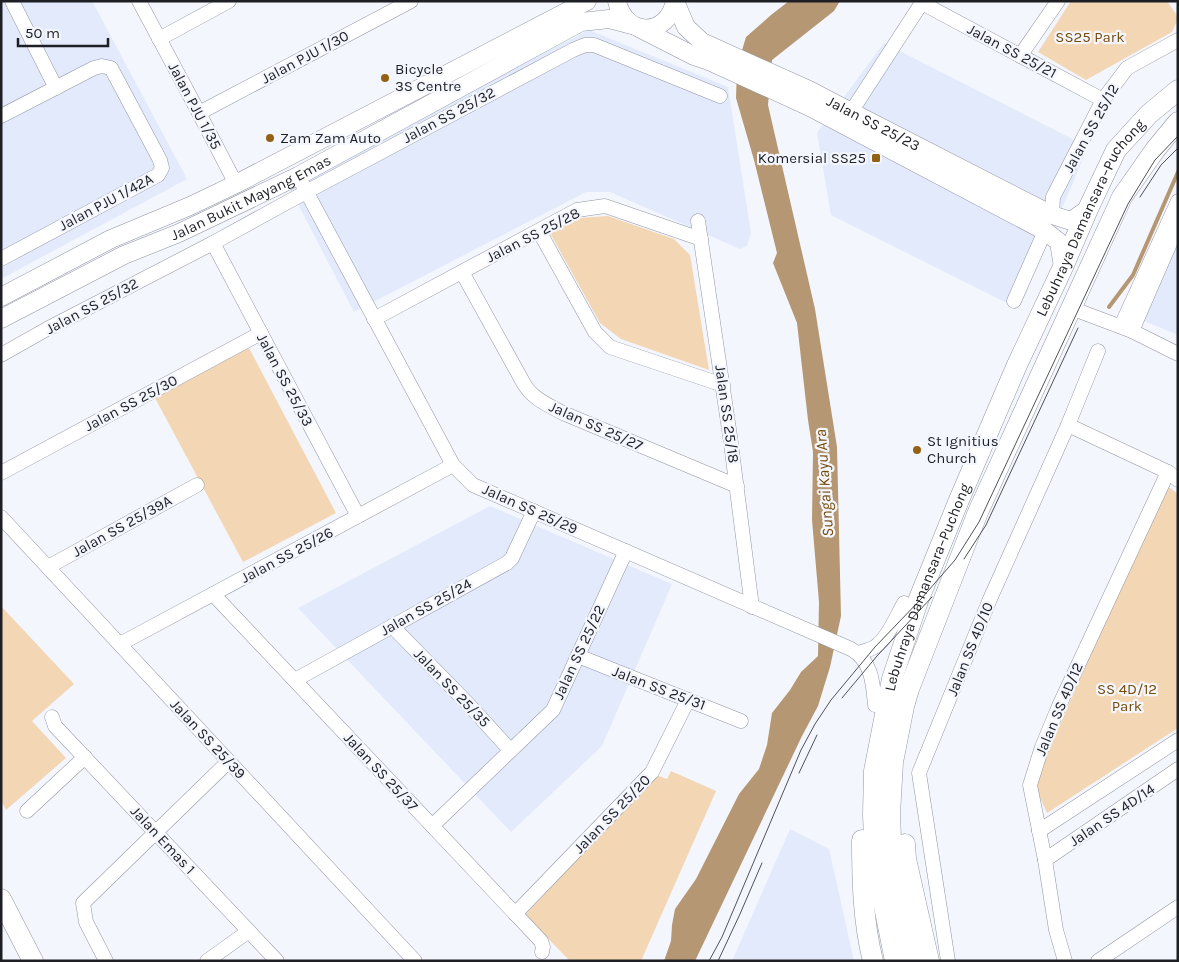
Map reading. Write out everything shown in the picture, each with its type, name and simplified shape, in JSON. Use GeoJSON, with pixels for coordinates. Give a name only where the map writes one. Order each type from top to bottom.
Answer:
{"type":"FeatureCollection","features":[{"type":"Feature","properties":{"kind":"highway","name":"Lebuhraya Damansara–Puchong"},"geometry":{"type":"LineString","coordinates":[[895,961],[875,861],[873,815],[874,771],[892,679],[918,601],[1000,403],[1116,150],[1149,114],[1178,90]]}},
{"type":"Feature","properties":{"kind":"highway","name":"Lebuhraya Damansara–Puchong"},"geometry":{"type":"LineString","coordinates":[[912,961],[892,863],[890,814],[893,762],[909,689],[978,512],[1122,197],[1155,150],[1178,122]]}},
{"type":"Feature","properties":{"kind":"highway"},"geometry":{"type":"LineString","coordinates":[[872,961],[862,880],[862,816],[863,779],[875,705],[904,603],[928,546],[1000,403]]}},
{"type":"Feature","properties":{"kind":"highway"},"geometry":{"type":"LineString","coordinates":[[892,785],[902,804],[906,859],[929,961]]}},
{"type":"Feature","properties":{"kind":"highway"},"geometry":{"type":"LineString","coordinates":[[1,899],[33,961]]}},
{"type":"Feature","properties":{"kind":"main road","name":"Jalan Bukit Mayang Emas"},"geometry":{"type":"LineString","coordinates":[[1,297],[111,239],[190,206],[236,184],[587,1]]}},
{"type":"Feature","properties":{"kind":"main road"},"geometry":{"type":"LineString","coordinates":[[617,1],[619,11],[624,19],[636,26],[648,28],[656,26],[670,16],[675,1]]}},
{"type":"Feature","properties":{"kind":"main road","name":"Jalan SS 25/23"},"geometry":{"type":"LineString","coordinates":[[675,1],[686,27],[702,42],[712,55]]}},
{"type":"Feature","properties":{"kind":"main road","name":"Jalan Bukit Mayang Emas"},"geometry":{"type":"LineString","coordinates":[[1,319],[124,255],[302,184],[581,22],[609,19],[636,26]]}},
{"type":"Feature","properties":{"kind":"main road","name":"Jalan SS 25/23"},"geometry":{"type":"LineString","coordinates":[[636,26],[694,56],[712,55],[809,98],[851,112],[1049,223],[1059,242],[1063,267]]}},
{"type":"Feature","properties":{"kind":"main road","name":"Jalan SS 25/23"},"geometry":{"type":"LineString","coordinates":[[809,98],[830,118],[1049,223],[1071,220],[1088,209]]}},
{"type":"Feature","properties":{"kind":"main road"},"geometry":{"type":"LineString","coordinates":[[830,118],[840,118],[851,112]]}},
{"type":"Feature","properties":{"kind":"street"},"geometry":{"type":"LineString","coordinates":[[1,116],[56,88],[12,1]]}},
{"type":"Feature","properties":{"kind":"street","name":"Jalan PJU 1/35"},"geometry":{"type":"LineString","coordinates":[[139,1],[236,184]]}},
{"type":"Feature","properties":{"kind":"street"},"geometry":{"type":"LineString","coordinates":[[159,39],[229,1]]}},
{"type":"Feature","properties":{"kind":"street","name":"Jalan PJU 1/30"},"geometry":{"type":"LineString","coordinates":[[199,112],[411,1]]}},
{"type":"Feature","properties":{"kind":"street"},"geometry":{"type":"LineString","coordinates":[[1020,56],[1058,1]]}},
{"type":"Feature","properties":{"kind":"street"},"geometry":{"type":"LineString","coordinates":[[851,112],[922,2]]}},
{"type":"Feature","properties":{"kind":"street","name":"Jalan SS 25/21"},"geometry":{"type":"LineString","coordinates":[[922,2],[1103,100]]}},
{"type":"Feature","properties":{"kind":"street","name":"Jalan SS 25/12"},"geometry":{"type":"LineString","coordinates":[[1049,223],[1053,197],[1103,100],[1127,68],[1178,40]]}},
{"type":"Feature","properties":{"kind":"street","name":"Jalan SS 25/32"},"geometry":{"type":"LineString","coordinates":[[1,355],[47,329],[213,243],[302,184],[584,45],[594,45],[720,96]]}},
{"type":"Feature","properties":{"kind":"street","name":"Jalan PJU 1/42A"},"geometry":{"type":"LineString","coordinates":[[1,259],[158,175],[162,168],[160,160],[111,68],[102,66],[94,68],[56,88]]}},
{"type":"Feature","properties":{"kind":"street","name":"Jalan SS 25/29"},"geometry":{"type":"LineString","coordinates":[[302,184],[454,465],[474,485],[855,651]]}},
{"type":"Feature","properties":{"kind":"street"},"geometry":{"type":"LineString","coordinates":[[1126,328],[1178,201]]}},
{"type":"Feature","properties":{"kind":"street","name":"Jalan SS 25/28"},"geometry":{"type":"LineString","coordinates":[[374,319],[577,210],[605,206],[701,239]]}},
{"type":"Feature","properties":{"kind":"street","name":"Jalan SS 25/18"},"geometry":{"type":"LineString","coordinates":[[698,222],[723,385],[752,606]]}},
{"type":"Feature","properties":{"kind":"street"},"geometry":{"type":"LineString","coordinates":[[1014,301],[1049,223]]}},
{"type":"Feature","properties":{"kind":"street"},"geometry":{"type":"LineString","coordinates":[[1126,328],[1178,225]]}},
{"type":"Feature","properties":{"kind":"street"},"geometry":{"type":"LineString","coordinates":[[539,231],[595,332],[610,347],[723,385]]}},
{"type":"Feature","properties":{"kind":"street","name":"Jalan SS 25/33"},"geometry":{"type":"LineString","coordinates":[[213,243],[358,516]]}},
{"type":"Feature","properties":{"kind":"street","name":"Jalan SS 25/27"},"geometry":{"type":"LineString","coordinates":[[462,272],[524,384],[536,398],[563,413],[737,486]]}},
{"type":"Feature","properties":{"kind":"street"},"geometry":{"type":"LineString","coordinates":[[1071,308],[1126,328],[1178,354]]}},
{"type":"Feature","properties":{"kind":"street","name":"Jalan SS 25/30"},"geometry":{"type":"LineString","coordinates":[[1,473],[261,333]]}},
{"type":"Feature","properties":{"kind":"street","name":"Jalan SS 4D/10"},"geometry":{"type":"LineString","coordinates":[[948,961],[919,773],[990,599],[1068,425],[1098,351]]}},
{"type":"Feature","properties":{"kind":"street"},"geometry":{"type":"LineString","coordinates":[[1068,425],[1173,476]]}},
{"type":"Feature","properties":{"kind":"street","name":"Jalan SS 25/26"},"geometry":{"type":"LineString","coordinates":[[120,644],[454,465]]}},
{"type":"Feature","properties":{"kind":"street","name":"Jalan SS 4D/12"},"geometry":{"type":"LineString","coordinates":[[1065,961],[1056,930],[1045,860],[1030,785],[1042,747],[1059,706],[1173,476]]}},
{"type":"Feature","properties":{"kind":"street","name":"Jalan SS 25/39A"},"geometry":{"type":"LineString","coordinates":[[48,567],[197,485]]}},
{"type":"Feature","properties":{"kind":"street","name":"Jalan SS 25/24"},"geometry":{"type":"LineString","coordinates":[[295,680],[507,563],[512,558],[534,511]]}},
{"type":"Feature","properties":{"kind":"street","name":"Jalan SS 25/39"},"geometry":{"type":"LineString","coordinates":[[1,517],[415,961]]}},
{"type":"Feature","properties":{"kind":"street","name":"Jalan SS 25/22"},"geometry":{"type":"LineString","coordinates":[[432,826],[553,710],[626,552]]}},
{"type":"Feature","properties":{"kind":"street","name":"Jalan SS 25/37"},"geometry":{"type":"LineString","coordinates":[[213,594],[541,941],[544,946],[542,952]]}},
{"type":"Feature","properties":{"kind":"street"},"geometry":{"type":"LineString","coordinates":[[855,651],[869,650],[878,645],[886,636],[904,603]]}},
{"type":"Feature","properties":{"kind":"street","name":"Jalan SS 25/35"},"geometry":{"type":"LineString","coordinates":[[392,626],[510,750]]}},
{"type":"Feature","properties":{"kind":"street"},"geometry":{"type":"LineString","coordinates":[[855,651],[871,672],[875,705]]}},
{"type":"Feature","properties":{"kind":"street","name":"Jalan SS 25/31"},"geometry":{"type":"LineString","coordinates":[[578,656],[741,721]]}},
{"type":"Feature","properties":{"kind":"street","name":"Jalan SS 25/20"},"geometry":{"type":"LineString","coordinates":[[515,914],[652,772],[688,700]]}},
{"type":"Feature","properties":{"kind":"street","name":"Jalan Emas 1"},"geometry":{"type":"LineString","coordinates":[[52,717],[55,726],[277,961]]}},
{"type":"Feature","properties":{"kind":"street"},"geometry":{"type":"LineString","coordinates":[[1039,831],[1178,740]]}},
{"type":"Feature","properties":{"kind":"street"},"geometry":{"type":"LineString","coordinates":[[27,811],[85,757]]}},
{"type":"Feature","properties":{"kind":"street"},"geometry":{"type":"LineString","coordinates":[[106,961],[86,922],[83,903],[228,761]]}},
{"type":"Feature","properties":{"kind":"street","name":"Jalan SS 4D/14"},"geometry":{"type":"LineString","coordinates":[[1045,860],[1178,770]]}},
{"type":"Feature","properties":{"kind":"street"},"geometry":{"type":"LineString","coordinates":[[1098,961],[1178,907]]}},
{"type":"Feature","properties":{"kind":"street"},"geometry":{"type":"LineString","coordinates":[[207,961],[249,931]]}},
{"type":"Feature","properties":{"kind":"shaded area"},"geometry":{"type":"Polygon","coordinates":[[[1,1],[92,1],[187,179],[1,279],[1,1]]]}},
{"type":"Feature","properties":{"kind":"shaded area"},"geometry":{"type":"Polygon","coordinates":[[[589,30],[728,87],[751,233],[747,246],[740,249],[610,192],[586,192],[354,312],[288,185],[589,30]]]}},
{"type":"Feature","properties":{"kind":"shaded area"},"geometry":{"type":"Polygon","coordinates":[[[884,43],[1088,147],[1019,309],[831,215],[817,133],[884,43]]]}},
{"type":"Feature","properties":{"kind":"shaded area"},"geometry":{"type":"Polygon","coordinates":[[[1178,214],[1178,335],[1132,316],[1178,214]]]}},
{"type":"Feature","properties":{"kind":"shaded area"},"geometry":{"type":"Polygon","coordinates":[[[490,506],[672,584],[602,746],[511,832],[298,608],[490,506]]]}},
{"type":"Feature","properties":{"kind":"shaded area"},"geometry":{"type":"Polygon","coordinates":[[[790,829],[829,849],[854,961],[732,961],[790,829]]]}},
{"type":"Feature","properties":{"kind":"green space","name":"SS25 Park"},"geometry":{"type":"Polygon","coordinates":[[[1071,1],[1167,1],[1178,19],[1172,32],[1086,80],[1038,52],[1071,1]]]}},
{"type":"Feature","properties":{"kind":"green space"},"geometry":{"type":"Polygon","coordinates":[[[608,216],[674,239],[690,255],[709,370],[621,339],[600,323],[550,233],[579,218],[608,216]]]}},
{"type":"Feature","properties":{"kind":"green space"},"geometry":{"type":"Polygon","coordinates":[[[249,348],[336,513],[243,562],[155,398],[249,348]]]}},
{"type":"Feature","properties":{"kind":"green space","name":"SS 4D/12 Park"},"geometry":{"type":"Polygon","coordinates":[[[1165,484],[1178,494],[1178,728],[1047,813],[1034,784],[1165,484]]]}},
{"type":"Feature","properties":{"kind":"green space"},"geometry":{"type":"Polygon","coordinates":[[[1,606],[74,684],[32,721],[66,758],[6,810],[1,800],[1,606]]]}},
{"type":"Feature","properties":{"kind":"green space"},"geometry":{"type":"Polygon","coordinates":[[[671,771],[716,791],[641,961],[570,961],[525,915],[656,775],[667,779],[671,771]]]}},
{"type":"Feature","properties":{"kind":"water","name":"Sungai Kayu Ara"},"geometry":{"type":"Polygon","coordinates":[[[789,1],[840,1],[834,11],[772,60],[768,105],[815,309],[837,447],[841,616],[830,667],[818,706],[695,961],[664,961],[671,941],[675,909],[696,879],[739,794],[759,769],[767,745],[772,713],[801,672],[818,656],[819,602],[812,520],[813,452],[797,323],[773,263],[777,253],[754,160],[736,98],[737,67],[746,37],[789,1]]]}},
{"type":"Feature","properties":{"kind":"waterway"},"geometry":{"type":"LineString","coordinates":[[1109,307],[1133,275],[1178,172]]}},
{"type":"Feature","properties":{"kind":"tram line"},"geometry":{"type":"LineString","coordinates":[[709,961],[722,937],[801,750],[815,724],[831,700],[875,647],[955,560],[979,522],[1128,204],[1155,160],[1178,136]]}},
{"type":"Feature","properties":{"kind":"tram line"},"geometry":{"type":"LineString","coordinates":[[1140,197],[1161,165],[1178,148]]}},
{"type":"Feature","properties":{"kind":"tram line"},"geometry":{"type":"LineString","coordinates":[[964,559],[986,525],[1078,328]]}},
{"type":"Feature","properties":{"kind":"tram line"},"geometry":{"type":"LineString","coordinates":[[842,698],[877,656],[932,597]]}},
{"type":"Feature","properties":{"kind":"tram line"},"geometry":{"type":"LineString","coordinates":[[799,773],[817,735]]}},
{"type":"Feature","properties":{"kind":"tram line"},"geometry":{"type":"LineString","coordinates":[[718,961],[762,863]]}},
{"type":"Feature","properties":{"kind":"place","name":"Bicycle 3S Centre"},"geometry":{"type":"Point","coordinates":[385,78]}},
{"type":"Feature","properties":{"kind":"place","name":"Zam Zam Auto"},"geometry":{"type":"Point","coordinates":[270,138]}},
{"type":"Feature","properties":{"kind":"place","name":"Komersial SS25"},"geometry":{"type":"Point","coordinates":[876,158]}},
{"type":"Feature","properties":{"kind":"place","name":"St Ignitius Church"},"geometry":{"type":"Point","coordinates":[917,450]}}]}
